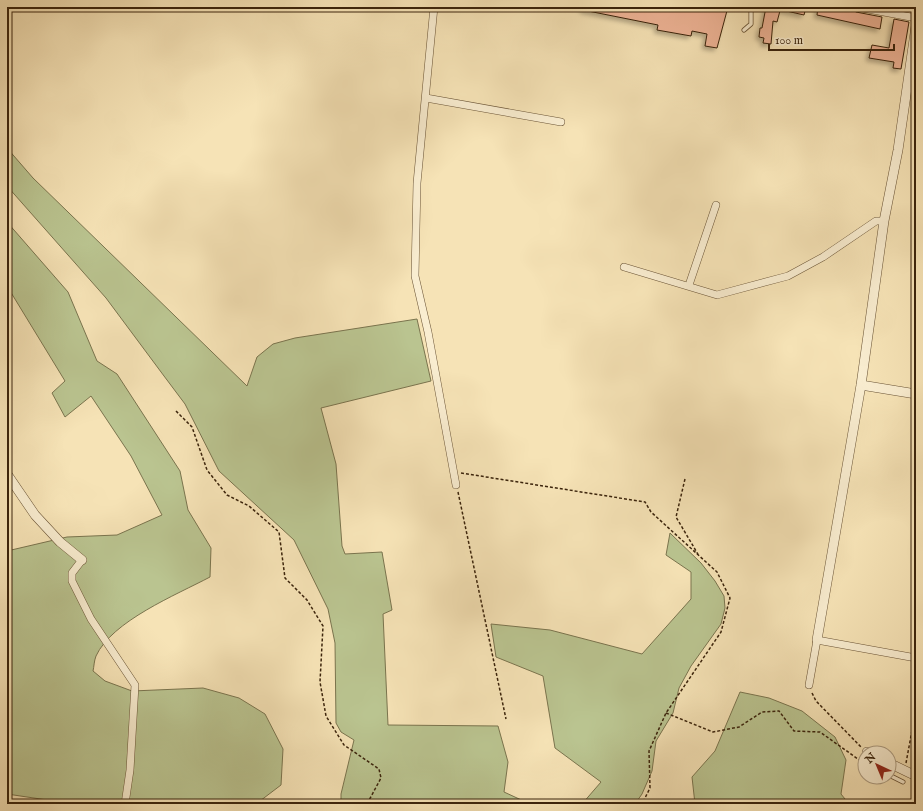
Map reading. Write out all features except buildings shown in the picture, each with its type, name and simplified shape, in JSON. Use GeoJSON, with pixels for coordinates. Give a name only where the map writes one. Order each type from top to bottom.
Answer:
{"type":"FeatureCollection","features":[{"type":"Feature","properties":{"kind":"street"},"geometry":{"type":"LineString","coordinates":[[434,7],[417,183],[415,276],[428,332],[456,485]]}},
{"type":"Feature","properties":{"kind":"street"},"geometry":{"type":"LineString","coordinates":[[857,7],[916,18]]}},
{"type":"Feature","properties":{"kind":"street"},"geometry":{"type":"LineString","coordinates":[[809,685],[861,385],[884,221],[913,62],[916,26]]}},
{"type":"Feature","properties":{"kind":"street"},"geometry":{"type":"LineString","coordinates":[[426,98],[561,122]]}},
{"type":"Feature","properties":{"kind":"street"},"geometry":{"type":"LineString","coordinates":[[689,285],[716,205]]}},
{"type":"Feature","properties":{"kind":"street"},"geometry":{"type":"LineString","coordinates":[[624,267],[689,285],[717,295],[788,276],[823,257],[876,221],[884,221]]}},
{"type":"Feature","properties":{"kind":"street"},"geometry":{"type":"LineString","coordinates":[[861,385],[916,394]]}},
{"type":"Feature","properties":{"kind":"street"},"geometry":{"type":"LineString","coordinates":[[7,474],[35,516],[60,542],[82,560],[72,573],[72,581],[91,619],[135,685],[130,770],[125,804]]}},
{"type":"Feature","properties":{"kind":"street"},"geometry":{"type":"LineString","coordinates":[[817,640],[916,658]]}},
{"type":"Feature","properties":{"kind":"street"},"geometry":{"type":"LineString","coordinates":[[897,766],[916,776]]}},
{"type":"Feature","properties":{"kind":"lane"},"geometry":{"type":"LineString","coordinates":[[744,30],[751,24],[751,7]]}},
{"type":"Feature","properties":{"kind":"lane"},"geometry":{"type":"LineString","coordinates":[[897,779],[903,782]]}},
{"type":"Feature","properties":{"kind":"path"},"geometry":{"type":"LineString","coordinates":[[176,410],[192,427],[207,470],[227,495],[249,506],[279,532],[285,578],[307,600],[323,626],[320,682],[326,716],[344,745],[379,768],[381,778],[367,804]]}},
{"type":"Feature","properties":{"kind":"path"},"geometry":{"type":"LineString","coordinates":[[454,472],[645,502],[651,512],[717,572],[730,598],[721,632],[666,713],[649,751],[650,788],[642,804]]}},
{"type":"Feature","properties":{"kind":"path"},"geometry":{"type":"LineString","coordinates":[[685,479],[676,517],[700,558]]}},
{"type":"Feature","properties":{"kind":"path"},"geometry":{"type":"LineString","coordinates":[[456,485],[506,719]]}},
{"type":"Feature","properties":{"kind":"path"},"geometry":{"type":"LineString","coordinates":[[809,685],[816,701],[860,745]]}},
{"type":"Feature","properties":{"kind":"path"},"geometry":{"type":"LineString","coordinates":[[905,770],[916,709]]}},
{"type":"Feature","properties":{"kind":"path"},"geometry":{"type":"LineString","coordinates":[[666,713],[713,732],[739,727],[762,712],[778,710],[794,731],[820,732],[857,758]]}},
{"type":"Feature","properties":{"kind":"green space"},"geometry":{"type":"Polygon","coordinates":[[[7,148],[33,178],[247,386],[257,357],[273,344],[295,338],[417,319],[431,381],[321,408],[336,464],[342,546],[345,554],[382,552],[392,610],[383,614],[388,725],[498,726],[508,762],[504,792],[530,804],[341,804],[341,794],[354,740],[341,732],[336,723],[335,643],[328,609],[294,540],[219,471],[185,404],[106,298],[7,186],[7,148]]]}},
{"type":"Feature","properties":{"kind":"green space"},"geometry":{"type":"Polygon","coordinates":[[[7,222],[68,292],[97,361],[117,374],[180,471],[188,510],[211,548],[210,577],[146,610],[116,631],[104,643],[96,656],[93,671],[105,681],[132,691],[203,688],[239,698],[265,714],[283,749],[281,785],[256,804],[74,804],[7,794],[7,551],[67,537],[117,535],[162,515],[131,456],[91,396],[65,417],[52,393],[65,381],[7,286],[7,222]]]}},
{"type":"Feature","properties":{"kind":"green space"},"geometry":{"type":"Polygon","coordinates":[[[670,533],[701,563],[724,596],[725,608],[721,624],[691,666],[679,688],[673,713],[656,741],[652,771],[642,794],[635,804],[582,804],[601,782],[555,748],[543,676],[496,657],[491,624],[550,630],[642,654],[691,599],[691,572],[666,555],[670,533]]]}},
{"type":"Feature","properties":{"kind":"green space"},"geometry":{"type":"Polygon","coordinates":[[[740,692],[769,698],[802,711],[835,737],[846,760],[841,794],[849,804],[695,804],[692,777],[715,751],[740,692]]]}}]}
